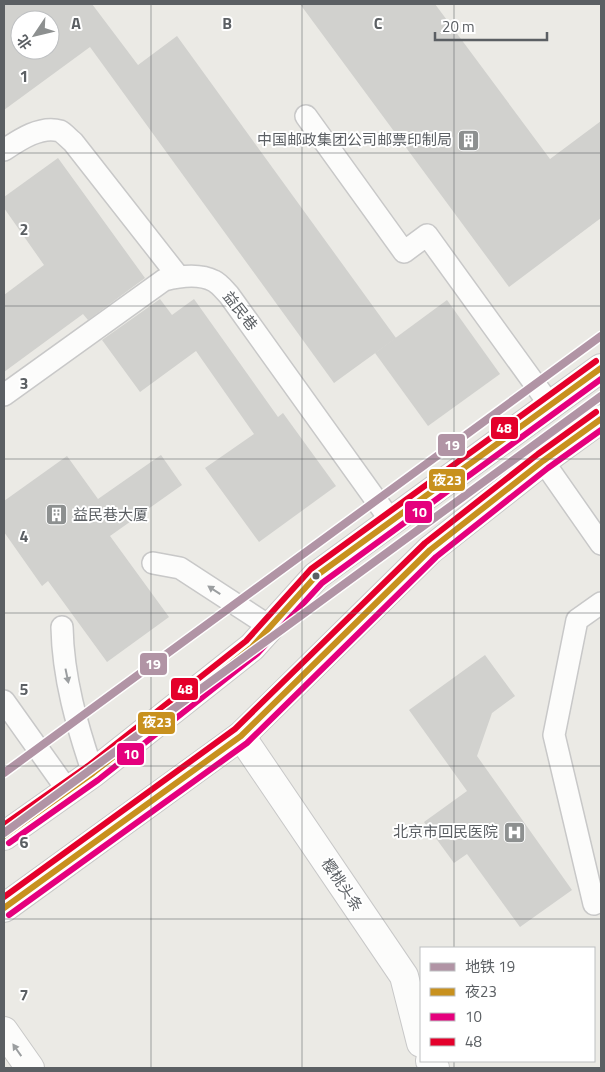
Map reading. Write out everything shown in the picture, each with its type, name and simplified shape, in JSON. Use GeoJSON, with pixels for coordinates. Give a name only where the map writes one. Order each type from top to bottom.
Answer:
{"type":"FeatureCollection","features":[{"type":"Feature","properties":{"kind":"main road"},"geometry":{"type":"LineString","coordinates":[[4,836],[93,773],[252,647],[316,576],[601,368]]}},
{"type":"Feature","properties":{"kind":"main road"},"geometry":{"type":"LineString","coordinates":[[4,908],[241,736],[430,550],[543,461],[601,419]]}},
{"type":"Feature","properties":{"kind":"main road","name":"樱桃头条"},"geometry":{"type":"LineString","coordinates":[[241,736],[404,976],[420,1039]]}},
{"type":"Feature","properties":{"kind":"main road"},"geometry":{"type":"LineString","coordinates":[[4,1031],[30,1068]]}},
{"type":"Feature","properties":{"kind":"lane"},"geometry":{"type":"LineString","coordinates":[[306,116],[404,252],[427,235],[550,405]]}},
{"type":"Feature","properties":{"kind":"lane"},"geometry":{"type":"LineString","coordinates":[[4,150],[18,140],[43,130],[61,132],[73,142],[178,276]]}},
{"type":"Feature","properties":{"kind":"lane","name":"益民巷"},"geometry":{"type":"LineString","coordinates":[[4,396],[164,280],[178,276],[197,276],[215,282],[229,295],[391,521]]}},
{"type":"Feature","properties":{"kind":"lane"},"geometry":{"type":"LineString","coordinates":[[543,461],[601,544]]}},
{"type":"Feature","properties":{"kind":"lane"},"geometry":{"type":"LineString","coordinates":[[153,563],[180,568],[270,626]]}},
{"type":"Feature","properties":{"kind":"lane"},"geometry":{"type":"LineString","coordinates":[[594,904],[554,736],[577,620],[601,603]]}},
{"type":"Feature","properties":{"kind":"lane"},"geometry":{"type":"LineString","coordinates":[[62,627],[62,657],[78,728],[93,773]]}},
{"type":"Feature","properties":{"kind":"lane"},"geometry":{"type":"LineString","coordinates":[[4,701],[68,791]]}},
{"type":"Feature","properties":{"kind":"building"},"geometry":{"type":"Polygon","coordinates":[[[4,4],[92,4],[138,65],[177,36],[396,338],[334,383],[90,47],[4,110],[4,4]]]}},
{"type":"Feature","properties":{"kind":"building","name":"中国邮政集团公司邮票印制局"},"geometry":{"type":"Polygon","coordinates":[[[300,4],[435,4],[550,159],[601,121],[601,218],[509,287],[300,4]]]}},
{"type":"Feature","properties":{"kind":"building"},"geometry":{"type":"Polygon","coordinates":[[[58,158],[145,278],[88,320],[83,314],[4,372],[4,295],[44,265],[4,208],[4,197],[58,158]]]}},
{"type":"Feature","properties":{"kind":"building"},"geometry":{"type":"Polygon","coordinates":[[[160,299],[172,315],[194,299],[278,417],[283,413],[336,486],[259,542],[205,468],[254,434],[196,351],[140,392],[102,340],[160,299]]]}},
{"type":"Feature","properties":{"kind":"building"},"geometry":{"type":"Polygon","coordinates":[[[447,300],[500,374],[428,426],[375,353],[447,300]]]}},
{"type":"Feature","properties":{"kind":"building"},"geometry":{"type":"Polygon","coordinates":[[[161,455],[182,485],[110,536],[169,617],[107,662],[48,581],[42,586],[4,532],[4,501],[67,456],[98,499],[161,455]]]}},
{"type":"Feature","properties":{"kind":"building"},"geometry":{"type":"Polygon","coordinates":[[[485,655],[515,696],[492,713],[477,756],[572,890],[520,927],[467,854],[454,863],[424,822],[467,791],[409,710],[485,655]]]}},
{"type":"Feature","properties":{"kind":"metro line","name":"19"},"geometry":{"type":"LineString","coordinates":[[4,773],[601,336]]}},
{"type":"Feature","properties":{"kind":"metro line","name":"19"},"geometry":{"type":"LineString","coordinates":[[4,833],[601,396]]}},
{"type":"Feature","properties":{"kind":"transit line","name":"48"},"geometry":{"type":"LineString","coordinates":[[4,825],[88,766],[246,641],[311,569],[596,361]]}},
{"type":"Feature","properties":{"kind":"transit line","name":"夜23"},"geometry":{"type":"LineString","coordinates":[[4,836],[93,773],[252,647],[316,576],[601,368]]}},
{"type":"Feature","properties":{"kind":"transit line","name":"10"},"geometry":{"type":"LineString","coordinates":[[9,843],[98,780],[257,654],[322,583],[601,379]]}},
{"type":"Feature","properties":{"kind":"transit line","name":"48"},"geometry":{"type":"LineString","coordinates":[[4,897],[235,729],[425,543],[538,454],[596,412]]}},
{"type":"Feature","properties":{"kind":"transit line","name":"夜23"},"geometry":{"type":"LineString","coordinates":[[4,908],[241,736],[430,550],[543,461],[601,419]]}},
{"type":"Feature","properties":{"kind":"transit line","name":"10"},"geometry":{"type":"LineString","coordinates":[[9,915],[247,743],[436,557],[548,468],[601,430]]}},
{"type":"Feature","properties":{"kind":"place","name":"中国邮政集团公司邮票印制局"},"geometry":{"type":"Point","coordinates":[468,140]}},
{"type":"Feature","properties":{"kind":"place","name":"益民巷大厦"},"geometry":{"type":"Point","coordinates":[57,515]}},
{"type":"Feature","properties":{"kind":"place","name":"北京市回民医院"},"geometry":{"type":"Point","coordinates":[514,832]}}]}
